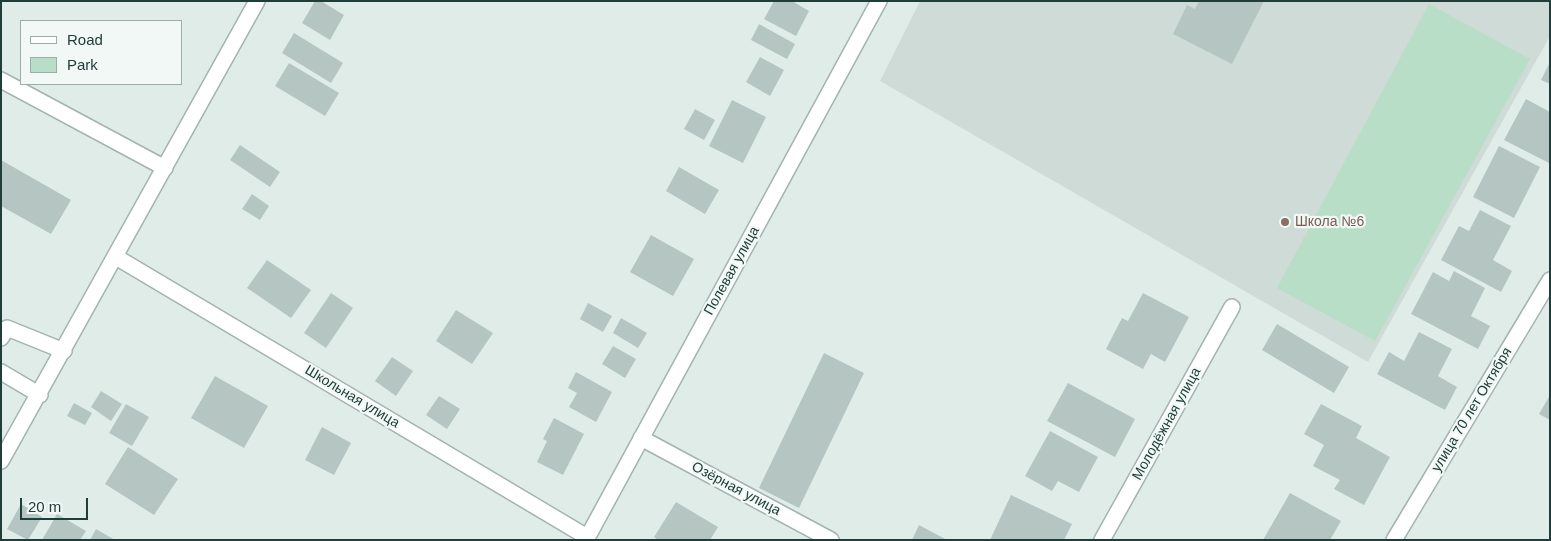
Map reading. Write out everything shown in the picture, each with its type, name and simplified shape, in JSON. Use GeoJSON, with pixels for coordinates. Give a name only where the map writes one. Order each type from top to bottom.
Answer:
{"type":"FeatureCollection","features":[{"type":"Feature","properties":{"kind":"street"},"geometry":{"type":"LineString","coordinates":[[1,462],[40,395],[257,1]]}},
{"type":"Feature","properties":{"kind":"street","name":"Полевая улица"},"geometry":{"type":"LineString","coordinates":[[587,538],[879,1]]}},
{"type":"Feature","properties":{"kind":"street"},"geometry":{"type":"LineString","coordinates":[[1,80],[165,168]]}},
{"type":"Feature","properties":{"kind":"street","name":"Школьная улица"},"geometry":{"type":"LineString","coordinates":[[116,257],[587,538]]}},
{"type":"Feature","properties":{"kind":"street","name":"улица 70 лет Октября"},"geometry":{"type":"LineString","coordinates":[[1394,540],[1550,280]]}},
{"type":"Feature","properties":{"kind":"street","name":"Молодёжная улица"},"geometry":{"type":"LineString","coordinates":[[1102,540],[1232,307]]}},
{"type":"Feature","properties":{"kind":"street"},"geometry":{"type":"LineString","coordinates":[[1,338],[7,328],[64,351]]}},
{"type":"Feature","properties":{"kind":"street"},"geometry":{"type":"LineString","coordinates":[[1,372],[40,395]]}},
{"type":"Feature","properties":{"kind":"street","name":"Озёрная улица"},"geometry":{"type":"LineString","coordinates":[[642,438],[831,540]]}},
{"type":"Feature","properties":{"kind":"shaded area","name":"Школа №6"},"geometry":{"type":"Polygon","coordinates":[[[920,1],[1550,1],[1550,36],[1368,362],[880,81],[920,1]]]}},
{"type":"Feature","properties":{"kind":"green space"},"geometry":{"type":"Polygon","coordinates":[[[1429,4],[1530,59],[1375,341],[1277,288],[1429,4]]]}},
{"type":"Feature","properties":{"kind":"building"},"geometry":{"type":"Polygon","coordinates":[[[315,1],[321,1],[344,15],[330,40],[302,23],[315,1]]]}},
{"type":"Feature","properties":{"kind":"building"},"geometry":{"type":"Polygon","coordinates":[[[774,1],[792,1],[809,11],[796,36],[764,19],[774,1]]]}},
{"type":"Feature","properties":{"kind":"building"},"geometry":{"type":"Polygon","coordinates":[[[1199,1],[1264,1],[1232,64],[1173,34],[1187,5],[1195,9],[1199,1]]]}},
{"type":"Feature","properties":{"kind":"building"},"geometry":{"type":"Polygon","coordinates":[[[759,24],[795,44],[787,59],[751,40],[759,24]]]}},
{"type":"Feature","properties":{"kind":"building"},"geometry":{"type":"Polygon","coordinates":[[[294,33],[343,63],[331,83],[282,53],[294,33]]]}},
{"type":"Feature","properties":{"kind":"building"},"geometry":{"type":"Polygon","coordinates":[[[760,57],[784,70],[770,96],[746,82],[760,57]]]}},
{"type":"Feature","properties":{"kind":"building"},"geometry":{"type":"Polygon","coordinates":[[[1550,62],[1550,84],[1541,80],[1550,62]]]}},
{"type":"Feature","properties":{"kind":"building"},"geometry":{"type":"Polygon","coordinates":[[[289,63],[339,93],[325,116],[275,86],[289,63]]]}},
{"type":"Feature","properties":{"kind":"building"},"geometry":{"type":"Polygon","coordinates":[[[1526,99],[1550,112],[1549,163],[1504,140],[1526,99]]]}},
{"type":"Feature","properties":{"kind":"building"},"geometry":{"type":"Polygon","coordinates":[[[732,100],[766,117],[743,163],[709,146],[732,100]]]}},
{"type":"Feature","properties":{"kind":"building"},"geometry":{"type":"Polygon","coordinates":[[[695,109],[715,120],[704,140],[684,129],[695,109]]]}},
{"type":"Feature","properties":{"kind":"building"},"geometry":{"type":"Polygon","coordinates":[[[240,145],[280,172],[270,187],[230,160],[240,145]]]}},
{"type":"Feature","properties":{"kind":"building"},"geometry":{"type":"Polygon","coordinates":[[[1499,146],[1540,167],[1514,218],[1473,197],[1499,146]]]}},
{"type":"Feature","properties":{"kind":"building"},"geometry":{"type":"Polygon","coordinates":[[[1,160],[71,200],[51,234],[1,206],[1,160]]]}},
{"type":"Feature","properties":{"kind":"building"},"geometry":{"type":"Polygon","coordinates":[[[679,167],[719,190],[705,214],[666,191],[679,167]]]}},
{"type":"Feature","properties":{"kind":"building"},"geometry":{"type":"Polygon","coordinates":[[[252,194],[269,206],[260,220],[242,209],[252,194]]]}},
{"type":"Feature","properties":{"kind":"building"},"geometry":{"type":"Polygon","coordinates":[[[1480,210],[1511,226],[1493,260],[1512,271],[1501,292],[1441,260],[1459,226],[1469,231],[1480,210]]]}},
{"type":"Feature","properties":{"kind":"building"},"geometry":{"type":"Polygon","coordinates":[[[651,235],[694,259],[673,296],[630,272],[651,235]]]}},
{"type":"Feature","properties":{"kind":"building"},"geometry":{"type":"Polygon","coordinates":[[[267,260],[311,290],[291,318],[247,288],[267,260]]]}},
{"type":"Feature","properties":{"kind":"building"},"geometry":{"type":"Polygon","coordinates":[[[1454,271],[1485,288],[1471,316],[1490,326],[1478,349],[1411,314],[1433,272],[1449,281],[1454,271]]]}},
{"type":"Feature","properties":{"kind":"building"},"geometry":{"type":"Polygon","coordinates":[[[331,293],[353,308],[326,348],[304,333],[331,293]]]}},
{"type":"Feature","properties":{"kind":"building"},"geometry":{"type":"Polygon","coordinates":[[[1143,293],[1189,317],[1165,362],[1151,354],[1143,369],[1106,349],[1122,318],[1128,321],[1143,293]]]}},
{"type":"Feature","properties":{"kind":"building"},"geometry":{"type":"Polygon","coordinates":[[[588,303],[612,316],[603,332],[580,319],[588,303]]]}},
{"type":"Feature","properties":{"kind":"building"},"geometry":{"type":"Polygon","coordinates":[[[456,310],[493,333],[472,364],[436,341],[456,310]]]}},
{"type":"Feature","properties":{"kind":"building"},"geometry":{"type":"Polygon","coordinates":[[[621,318],[647,333],[638,348],[613,333],[621,318]]]}},
{"type":"Feature","properties":{"kind":"building"},"geometry":{"type":"Polygon","coordinates":[[[1277,324],[1349,367],[1334,393],[1262,350],[1277,324]]]}},
{"type":"Feature","properties":{"kind":"building"},"geometry":{"type":"Polygon","coordinates":[[[1419,332],[1452,349],[1438,376],[1457,387],[1445,410],[1377,374],[1389,352],[1404,361],[1419,332]]]}},
{"type":"Feature","properties":{"kind":"building"},"geometry":{"type":"Polygon","coordinates":[[[613,346],[636,359],[625,378],[602,364],[613,346]]]}},
{"type":"Feature","properties":{"kind":"building"},"geometry":{"type":"Polygon","coordinates":[[[824,353],[864,373],[799,508],[759,488],[824,353]]]}},
{"type":"Feature","properties":{"kind":"building"},"geometry":{"type":"Polygon","coordinates":[[[392,357],[413,371],[396,396],[375,381],[392,357]]]}},
{"type":"Feature","properties":{"kind":"building"},"geometry":{"type":"Polygon","coordinates":[[[576,372],[612,392],[596,422],[569,407],[577,393],[568,388],[576,372]]]}},
{"type":"Feature","properties":{"kind":"building"},"geometry":{"type":"Polygon","coordinates":[[[215,376],[268,406],[244,448],[191,418],[215,376]]]}},
{"type":"Feature","properties":{"kind":"building"},"geometry":{"type":"Polygon","coordinates":[[[1068,383],[1135,419],[1115,457],[1047,421],[1068,383]]]}},
{"type":"Feature","properties":{"kind":"building"},"geometry":{"type":"Polygon","coordinates":[[[101,391],[122,404],[111,421],[91,407],[101,391]]]}},
{"type":"Feature","properties":{"kind":"building"},"geometry":{"type":"Polygon","coordinates":[[[1550,395],[1550,420],[1539,414],[1550,395]]]}},
{"type":"Feature","properties":{"kind":"building"},"geometry":{"type":"Polygon","coordinates":[[[439,396],[460,409],[447,429],[426,415],[439,396]]]}},
{"type":"Feature","properties":{"kind":"building"},"geometry":{"type":"Polygon","coordinates":[[[74,403],[92,413],[85,425],[67,416],[74,403]]]}},
{"type":"Feature","properties":{"kind":"building"},"geometry":{"type":"Polygon","coordinates":[[[126,404],[149,417],[132,446],[109,433],[126,404]]]}},
{"type":"Feature","properties":{"kind":"building"},"geometry":{"type":"Polygon","coordinates":[[[1321,404],[1362,426],[1356,438],[1390,457],[1364,505],[1334,489],[1340,480],[1313,466],[1324,445],[1304,434],[1321,404]]]}},
{"type":"Feature","properties":{"kind":"building"},"geometry":{"type":"Polygon","coordinates":[[[554,418],[584,434],[563,475],[537,462],[547,441],[543,439],[554,418]]]}},
{"type":"Feature","properties":{"kind":"building"},"geometry":{"type":"Polygon","coordinates":[[[322,427],[351,443],[334,475],[305,460],[322,427]]]}},
{"type":"Feature","properties":{"kind":"building"},"geometry":{"type":"Polygon","coordinates":[[[1050,431],[1098,457],[1079,492],[1058,481],[1052,491],[1025,476],[1050,431]]]}},
{"type":"Feature","properties":{"kind":"building"},"geometry":{"type":"Polygon","coordinates":[[[128,447],[178,479],[154,515],[105,484],[128,447]]]}},
{"type":"Feature","properties":{"kind":"building"},"geometry":{"type":"Polygon","coordinates":[[[1290,493],[1341,521],[1330,540],[1263,540],[1290,493]]]}},
{"type":"Feature","properties":{"kind":"building"},"geometry":{"type":"Polygon","coordinates":[[[1011,495],[1072,524],[1064,540],[990,540],[1011,495]]]}},
{"type":"Feature","properties":{"kind":"building"},"geometry":{"type":"Polygon","coordinates":[[[676,502],[718,527],[710,540],[658,540],[654,537],[676,502]]]}},
{"type":"Feature","properties":{"kind":"building"},"geometry":{"type":"Polygon","coordinates":[[[21,504],[42,517],[28,540],[7,529],[21,504]]]}},
{"type":"Feature","properties":{"kind":"building"},"geometry":{"type":"Polygon","coordinates":[[[57,514],[86,531],[80,540],[42,540],[57,514]]]}},
{"type":"Feature","properties":{"kind":"building"},"geometry":{"type":"Polygon","coordinates":[[[919,525],[947,540],[912,540],[919,525]]]}},
{"type":"Feature","properties":{"kind":"building"},"geometry":{"type":"Polygon","coordinates":[[[96,529],[115,540],[90,540],[96,529]]]}},
{"type":"Feature","properties":{"kind":"place","name":"Школа №6"},"geometry":{"type":"Point","coordinates":[1285,222]}}]}
